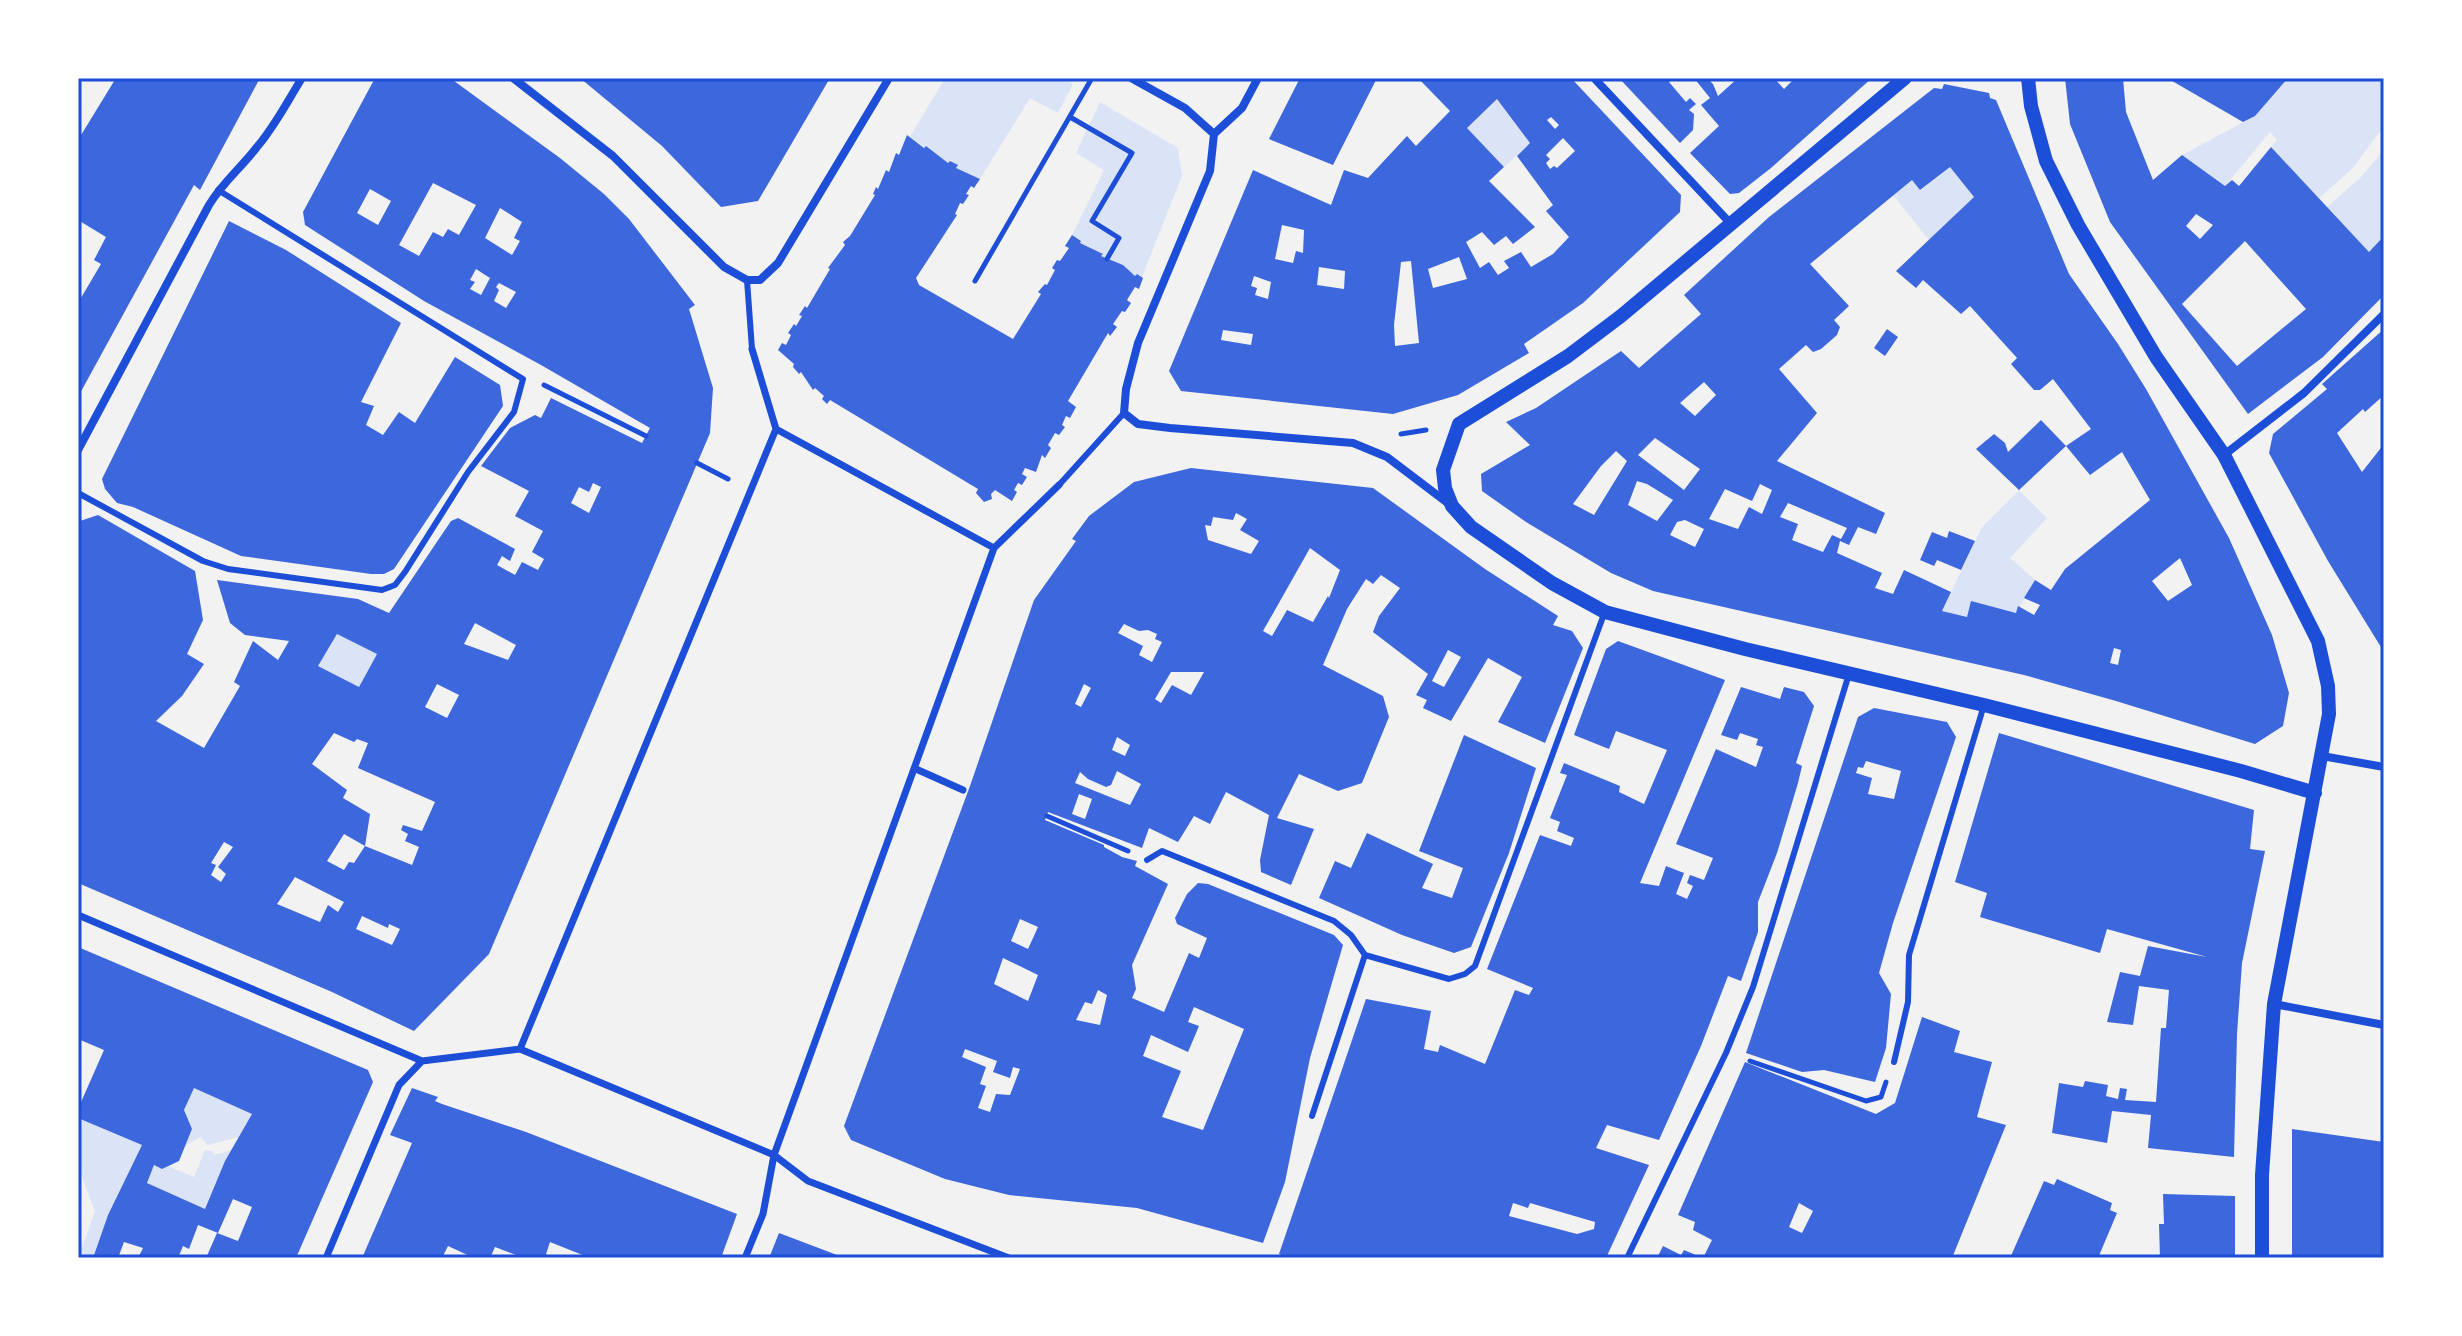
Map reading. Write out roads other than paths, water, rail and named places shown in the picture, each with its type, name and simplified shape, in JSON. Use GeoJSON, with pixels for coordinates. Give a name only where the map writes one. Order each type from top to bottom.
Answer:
{"type":"FeatureCollection","features":[{"type":"Feature","properties":{"kind":"street"},"geometry":{"type":"LineString","coordinates":[[78,450],[218,190],[265,137],[302,78]]}},
{"type":"Feature","properties":{"kind":"street"},"geometry":{"type":"LineString","coordinates":[[513,78],[613,156],[724,267],[747,280],[760,280],[778,263],[889,78]]}},
{"type":"Feature","properties":{"kind":"street"},"geometry":{"type":"LineString","coordinates":[[1131,78],[1185,108],[1214,134]]}},
{"type":"Feature","properties":{"kind":"street"},"geometry":{"type":"LineString","coordinates":[[1258,78],[1242,108],[1214,134],[1210,171],[1138,343],[1126,389],[1124,413],[1138,424],[1353,443],[1387,457],[1452,506],[1471,527],[1552,583],[1605,612],[1682,634],[1984,705],[2315,793]]}},
{"type":"Feature","properties":{"kind":"street"},"geometry":{"type":"LineString","coordinates":[[1594,78],[1731,224]]}},
{"type":"Feature","properties":{"kind":"street"},"geometry":{"type":"LineString","coordinates":[[1452,506],[1445,488],[1443,470],[1459,424],[1568,356],[1621,316],[1905,78]]}},
{"type":"Feature","properties":{"kind":"street"},"geometry":{"type":"LineString","coordinates":[[2028,78],[2031,106],[2046,161],[2078,225],[2156,357],[2224,455],[2318,641],[2328,686],[2329,714],[2322,756],[2274,1004],[2262,1175],[2262,1258]]}},
{"type":"Feature","properties":{"kind":"street"},"geometry":{"type":"LineString","coordinates":[[2224,455],[2304,393],[2384,314]]}},
{"type":"Feature","properties":{"kind":"street"},"geometry":{"type":"LineString","coordinates":[[520,1049],[776,429],[752,349]]}},
{"type":"Feature","properties":{"kind":"street"},"geometry":{"type":"LineString","coordinates":[[776,429],[994,548]]}},
{"type":"Feature","properties":{"kind":"street"},"geometry":{"type":"LineString","coordinates":[[745,1258],[763,1214],[774,1155],[994,548],[1059,485]]}},
{"type":"Feature","properties":{"kind":"street"},"geometry":{"type":"LineString","coordinates":[[2322,756],[2384,767]]}},
{"type":"Feature","properties":{"kind":"street"},"geometry":{"type":"LineString","coordinates":[[916,769],[963,790]]}},
{"type":"Feature","properties":{"kind":"street"},"geometry":{"type":"LineString","coordinates":[[78,915],[422,1061],[520,1049],[774,1155],[808,1181],[1009,1258]]}},
{"type":"Feature","properties":{"kind":"street"},"geometry":{"type":"LineString","coordinates":[[2274,1004],[2384,1025]]}},
{"type":"Feature","properties":{"kind":"street"},"geometry":{"type":"LineString","coordinates":[[326,1258],[399,1085],[422,1061]]}},
{"type":"Feature","properties":{"kind":"lane"},"geometry":{"type":"LineString","coordinates":[[78,493],[203,561],[348,587],[382,590],[395,585],[405,572],[468,472],[514,412],[523,379],[218,190]]}},
{"type":"Feature","properties":{"kind":"lane"},"geometry":{"type":"LineString","coordinates":[[747,280],[752,349]]}},
{"type":"Feature","properties":{"kind":"lane"},"geometry":{"type":"LineString","coordinates":[[1059,485],[1124,413]]}},
{"type":"Feature","properties":{"kind":"lane"},"geometry":{"type":"LineString","coordinates":[[1147,860],[1162,851],[1334,921],[1351,935],[1365,955],[1449,979],[1465,974],[1475,966],[1605,612]]}},
{"type":"Feature","properties":{"kind":"lane"},"geometry":{"type":"LineString","coordinates":[[1627,1258],[1726,1053],[1753,987],[1849,674]]}},
{"type":"Feature","properties":{"kind":"lane"},"geometry":{"type":"LineString","coordinates":[[1894,1062],[1908,1002],[1909,955],[1984,705]]}},
{"type":"Feature","properties":{"kind":"lane"},"geometry":{"type":"LineString","coordinates":[[1312,1116],[1365,955]]}}]}
